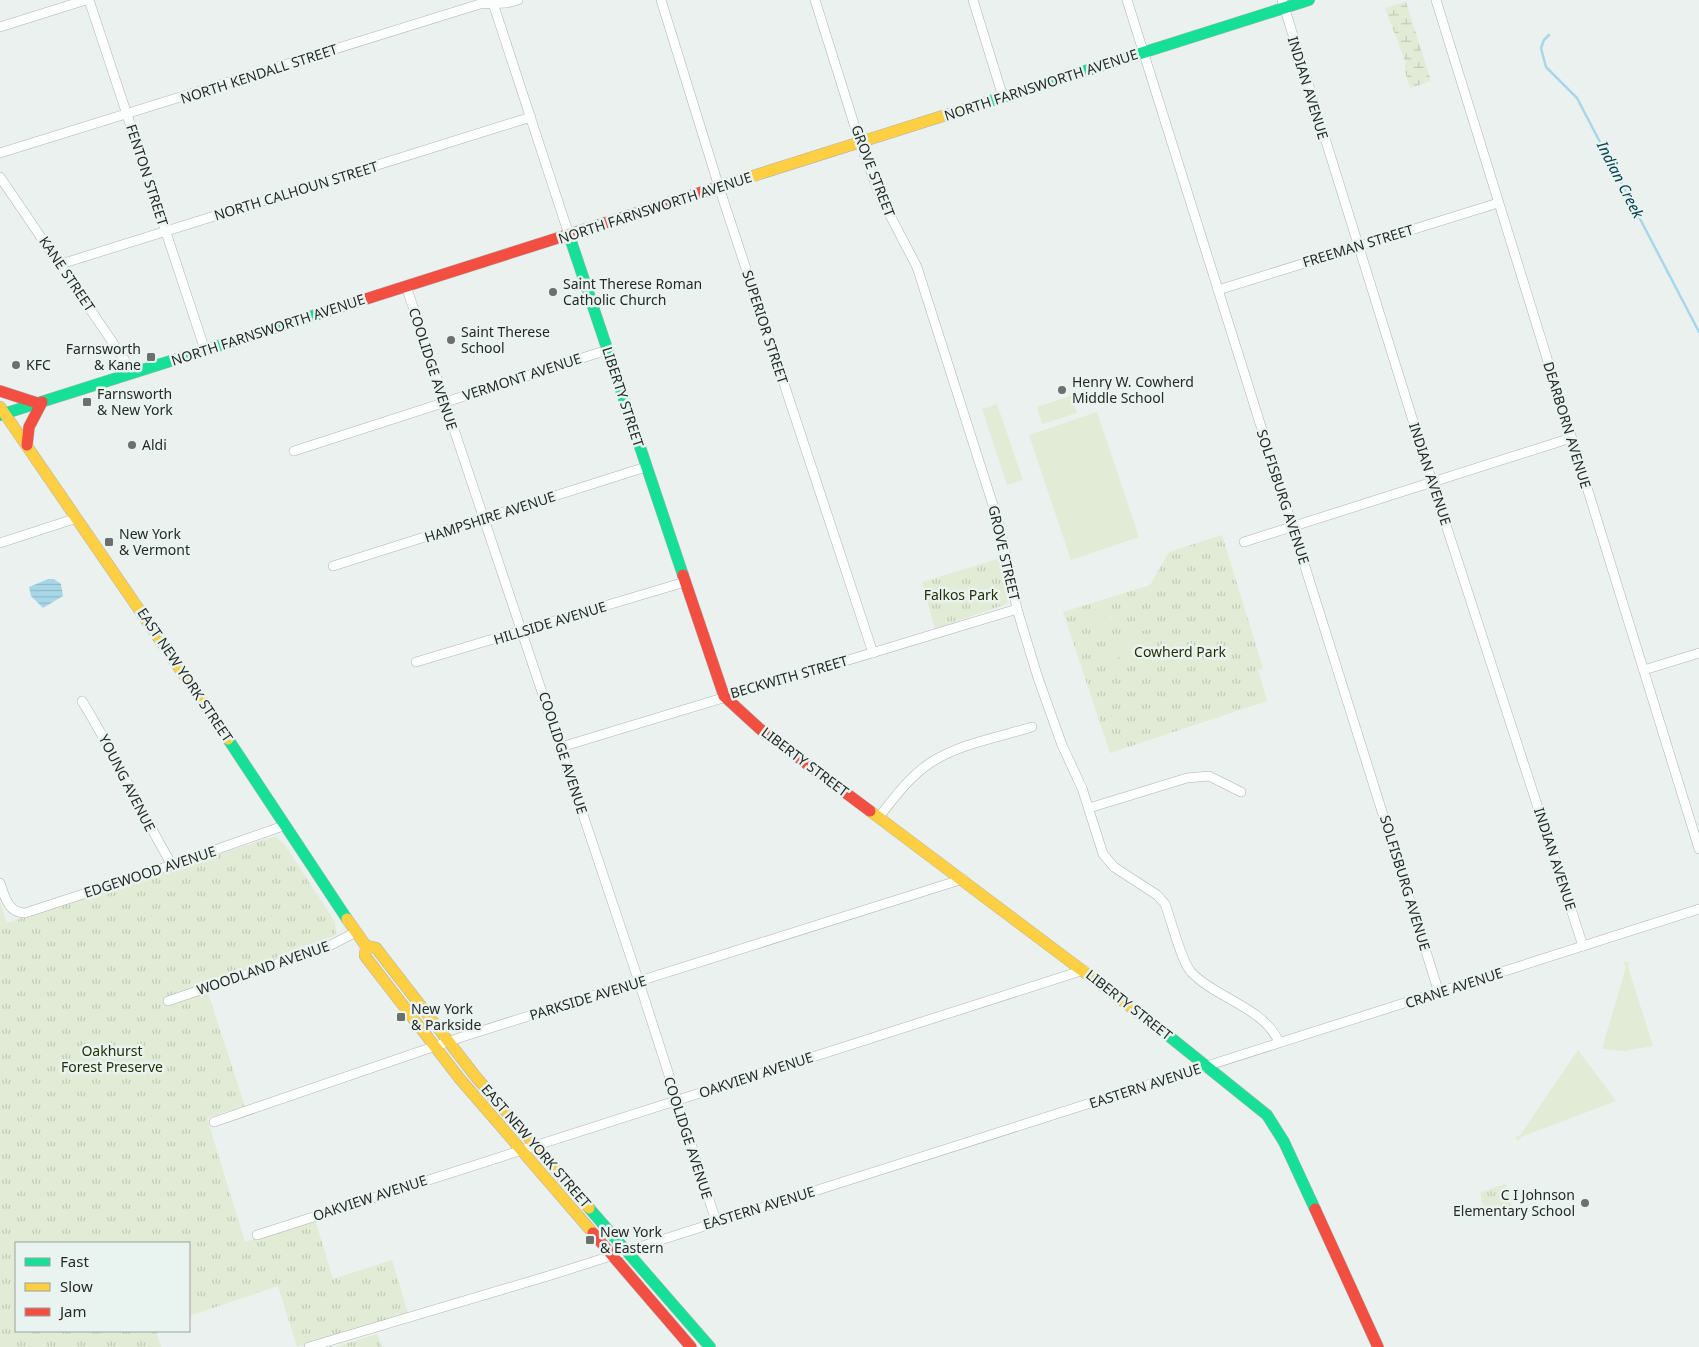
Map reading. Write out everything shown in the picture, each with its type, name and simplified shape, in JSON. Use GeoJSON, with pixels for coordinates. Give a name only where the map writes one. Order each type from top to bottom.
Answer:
{"type":"FeatureCollection","features":[{"type":"Feature","properties":{"kind":"main road","name":"NORTH FARNSWORTH AVENUE"},"geometry":{"type":"LineString","coordinates":[[1,412],[131,374],[1144,53],[1283,4],[1309,0]]}},
{"type":"Feature","properties":{"kind":"main road","name":"LIBERTY STREET"},"geometry":{"type":"LineString","coordinates":[[569,235],[724,696],[760,729],[1084,970],[1257,1106],[1278,1132],[1378,1347]]}},
{"type":"Feature","properties":{"kind":"main road"},"geometry":{"type":"LineString","coordinates":[[0,391],[40,402],[29,427],[27,446]]}},
{"type":"Feature","properties":{"kind":"main road","name":"EAST NEW YORK STREET"},"geometry":{"type":"LineString","coordinates":[[1,412],[77,518],[286,825],[366,946],[365,956],[433,1047],[691,1347]]}},
{"type":"Feature","properties":{"kind":"main road","name":"EAST NEW YORK STREET"},"geometry":{"type":"LineString","coordinates":[[366,946],[376,948],[447,1042],[710,1347]]}},
{"type":"Feature","properties":{"kind":"street"},"geometry":{"type":"LineString","coordinates":[[0,27],[88,0]]}},
{"type":"Feature","properties":{"kind":"street","name":"FENTON STREET"},"geometry":{"type":"LineString","coordinates":[[88,0],[205,350]]}},
{"type":"Feature","properties":{"kind":"street","name":"NORTH KENDALL STREET"},"geometry":{"type":"LineString","coordinates":[[0,153],[480,4],[493,2],[507,3],[518,0]]}},
{"type":"Feature","properties":{"kind":"street","name":"SUPERIOR STREET"},"geometry":{"type":"LineString","coordinates":[[661,0],[719,187],[873,653]]}},
{"type":"Feature","properties":{"kind":"street","name":"GROVE STREET"},"geometry":{"type":"LineString","coordinates":[[815,0],[860,143],[883,204],[917,267],[1000,527],[1017,609],[1062,745],[1089,808],[1103,854],[1114,867],[1157,895],[1165,904],[1190,971],[1262,1020],[1274,1030],[1280,1042]]}},
{"type":"Feature","properties":{"kind":"street"},"geometry":{"type":"LineString","coordinates":[[972,0],[1003,97]]}},
{"type":"Feature","properties":{"kind":"street","name":"SOLFISBURG AVENUE"},"geometry":{"type":"LineString","coordinates":[[1127,0],[1439,993]]}},
{"type":"Feature","properties":{"kind":"street","name":"DEARBORN AVENUE"},"geometry":{"type":"LineString","coordinates":[[1436,0],[1699,849]]}},
{"type":"Feature","properties":{"kind":"street","name":"LIBERTY STREET"},"geometry":{"type":"LineString","coordinates":[[493,2],[569,235]]}},
{"type":"Feature","properties":{"kind":"street","name":"INDIAN AVENUE"},"geometry":{"type":"LineString","coordinates":[[1283,4],[1432,482],[1583,946]]}},
{"type":"Feature","properties":{"kind":"street","name":"NORTH CALHOUN STREET"},"geometry":{"type":"LineString","coordinates":[[60,264],[532,117]]}},
{"type":"Feature","properties":{"kind":"street","name":"KANE STREET"},"geometry":{"type":"LineString","coordinates":[[0,177],[124,359],[131,374]]}},
{"type":"Feature","properties":{"kind":"street","name":"FREEMAN STREET"},"geometry":{"type":"LineString","coordinates":[[1218,290],[1498,203]]}},
{"type":"Feature","properties":{"kind":"street","name":"COOLIDGE AVENUE"},"geometry":{"type":"LineString","coordinates":[[406,286],[639,982],[716,1222]]}},
{"type":"Feature","properties":{"kind":"street","name":"VERMONT AVENUE"},"geometry":{"type":"LineString","coordinates":[[294,451],[607,350]]}},
{"type":"Feature","properties":{"kind":"street"},"geometry":{"type":"LineString","coordinates":[[1244,542],[1571,438]]}},
{"type":"Feature","properties":{"kind":"street","name":"HAMPSHIRE AVENUE"},"geometry":{"type":"LineString","coordinates":[[333,566],[646,467]]}},
{"type":"Feature","properties":{"kind":"street"},"geometry":{"type":"LineString","coordinates":[[0,543],[77,518]]}},
{"type":"Feature","properties":{"kind":"street","name":"HILLSIDE AVENUE"},"geometry":{"type":"LineString","coordinates":[[416,662],[685,582]]}},
{"type":"Feature","properties":{"kind":"street","name":"BECKWITH STREET"},"geometry":{"type":"LineString","coordinates":[[561,748],[724,696],[1017,609]]}},
{"type":"Feature","properties":{"kind":"street"},"geometry":{"type":"LineString","coordinates":[[1644,670],[1699,652]]}},
{"type":"Feature","properties":{"kind":"street","name":"YOUNG AVENUE"},"geometry":{"type":"LineString","coordinates":[[82,701],[102,734],[148,824],[172,865]]}},
{"type":"Feature","properties":{"kind":"street"},"geometry":{"type":"LineString","coordinates":[[879,817],[902,788],[930,762],[960,749],[1032,727]]}},
{"type":"Feature","properties":{"kind":"street"},"geometry":{"type":"LineString","coordinates":[[1089,808],[1187,778],[1209,776],[1241,792]]}},
{"type":"Feature","properties":{"kind":"street","name":"EDGEWOOD AVENUE"},"geometry":{"type":"LineString","coordinates":[[0,883],[5,900],[13,911],[25,913],[286,825]]}},
{"type":"Feature","properties":{"kind":"street","name":"PARKSIDE AVENUE"},"geometry":{"type":"LineString","coordinates":[[214,1122],[447,1042],[963,880]]}},
{"type":"Feature","properties":{"kind":"street","name":"CRANE AVENUE"},"geometry":{"type":"LineString","coordinates":[[1208,1066],[1699,909]]}},
{"type":"Feature","properties":{"kind":"street","name":"WOODLAND AVENUE"},"geometry":{"type":"LineString","coordinates":[[168,1001],[329,946],[356,932]]}},
{"type":"Feature","properties":{"kind":"street","name":"OAKVIEW AVENUE"},"geometry":{"type":"LineString","coordinates":[[257,1235],[1084,970]]}},
{"type":"Feature","properties":{"kind":"street","name":"EASTERN AVENUE"},"geometry":{"type":"LineString","coordinates":[[309,1347],[611,1255],[1208,1066]]}},
{"type":"Feature","properties":{"kind":"green space"},"geometry":{"type":"Polygon","coordinates":[[[1406,2],[1431,81],[1410,88],[1405,71],[1405,61],[1385,8],[1406,2]]]}},
{"type":"Feature","properties":{"kind":"green space"},"geometry":{"type":"Polygon","coordinates":[[[1071,396],[1077,413],[1042,424],[1037,407],[1071,396]]]}},
{"type":"Feature","properties":{"kind":"green space"},"geometry":{"type":"Polygon","coordinates":[[[997,404],[1023,480],[1007,485],[982,409],[997,404]]]}},
{"type":"Feature","properties":{"kind":"green space"},"geometry":{"type":"Polygon","coordinates":[[[1097,412],[1139,537],[1071,560],[1029,435],[1097,412]]]}},
{"type":"Feature","properties":{"kind":"green space","name":"Cowherd Park"},"geometry":{"type":"Polygon","coordinates":[[[1222,535],[1263,668],[1258,670],[1267,701],[1110,753],[1063,612],[1150,585],[1169,552],[1222,535]]]}},
{"type":"Feature","properties":{"kind":"green space","name":"Falkos Park"},"geometry":{"type":"Polygon","coordinates":[[[1001,558],[1009,597],[1006,604],[935,629],[922,582],[1001,558]]]}},
{"type":"Feature","properties":{"kind":"green space"},"geometry":{"type":"Polygon","coordinates":[[[1150,609],[1156,627],[1139,632],[1134,614],[1150,609]]]}},
{"type":"Feature","properties":{"kind":"green space"},"geometry":{"type":"Polygon","coordinates":[[[1104,615],[1109,631],[1097,635],[1092,619],[1104,615]]]}},
{"type":"Feature","properties":{"kind":"green space"},"geometry":{"type":"Polygon","coordinates":[[[1139,632],[1144,650],[1111,660],[1106,642],[1139,632]]]}},
{"type":"Feature","properties":{"kind":"green space","name":"Oakhurst Forest Preserve"},"geometry":{"type":"Polygon","coordinates":[[[271,837],[277,837],[285,845],[335,922],[336,935],[205,984],[245,1106],[207,1118],[245,1242],[315,1219],[333,1279],[392,1260],[408,1313],[297,1347],[278,1286],[190,1316],[190,1242],[15,1242],[15,1332],[156,1332],[161,1347],[0,1347],[0,902],[7,923],[271,837]]]}},
{"type":"Feature","properties":{"kind":"green space"},"geometry":{"type":"Polygon","coordinates":[[[1624,962],[1629,962],[1628,967],[1653,1046],[1624,1051],[1602,1049],[1626,967],[1624,962]]]}},
{"type":"Feature","properties":{"kind":"green space"},"geometry":{"type":"Polygon","coordinates":[[[1578,1050],[1616,1101],[1521,1137],[1518,1141],[1515,1137],[1520,1135],[1578,1050]]]}},
{"type":"Feature","properties":{"kind":"green space"},"geometry":{"type":"Polygon","coordinates":[[[1506,1184],[1512,1207],[1485,1214],[1480,1192],[1506,1184]]]}},
{"type":"Feature","properties":{"kind":"green space"},"geometry":{"type":"Polygon","coordinates":[[[377,1334],[382,1347],[335,1347],[377,1334]]]}},
{"type":"Feature","properties":{"kind":"water"},"geometry":{"type":"Polygon","coordinates":[[[48,579],[54,579],[61,584],[63,596],[43,608],[31,596],[29,587],[48,579]]]}},
{"type":"Feature","properties":{"kind":"waterway","name":"Indian Creek"},"geometry":{"type":"LineString","coordinates":[[1549,35],[1544,40],[1541,48],[1546,67],[1577,98],[1699,332]]}},
{"type":"Feature","properties":{"kind":"traffic: fast"},"geometry":{"type":"LineString","coordinates":[[984,103],[1309,0]]}},
{"type":"Feature","properties":{"kind":"traffic: fast"},"geometry":{"type":"LineString","coordinates":[[569,235],[683,575]]}},
{"type":"Feature","properties":{"kind":"traffic: fast"},"geometry":{"type":"LineString","coordinates":[[0,415],[325,312]]}},
{"type":"Feature","properties":{"kind":"traffic: fast"},"geometry":{"type":"LineString","coordinates":[[228,739],[347,919]]}},
{"type":"Feature","properties":{"kind":"traffic: fast"},"geometry":{"type":"LineString","coordinates":[[1160,1029],[1267,1115],[1284,1142],[1315,1209]]}},
{"type":"Feature","properties":{"kind":"traffic: fast"},"geometry":{"type":"LineString","coordinates":[[589,1208],[710,1347]]}},
{"type":"Feature","properties":{"kind":"traffic: slow"},"geometry":{"type":"LineString","coordinates":[[718,187],[984,103]]}},
{"type":"Feature","properties":{"kind":"traffic: slow"},"geometry":{"type":"LineString","coordinates":[[0,407],[228,739]]}},
{"type":"Feature","properties":{"kind":"traffic: slow"},"geometry":{"type":"LineString","coordinates":[[870,811],[1160,1029]]}},
{"type":"Feature","properties":{"kind":"traffic: slow"},"geometry":{"type":"LineString","coordinates":[[347,919],[366,946],[365,956],[460,1079],[593,1233]]}},
{"type":"Feature","properties":{"kind":"traffic: slow"},"geometry":{"type":"LineString","coordinates":[[366,946],[376,948],[476,1077],[589,1208]]}},
{"type":"Feature","properties":{"kind":"traffic: jam"},"geometry":{"type":"LineString","coordinates":[[325,312],[718,187]]}},
{"type":"Feature","properties":{"kind":"traffic: jam"},"geometry":{"type":"LineString","coordinates":[[0,391],[37,403]]}},
{"type":"Feature","properties":{"kind":"traffic: jam"},"geometry":{"type":"LineString","coordinates":[[27,445],[29,427],[42,402]]}},
{"type":"Feature","properties":{"kind":"traffic: jam"},"geometry":{"type":"LineString","coordinates":[[683,575],[724,696],[760,729],[870,811]]}},
{"type":"Feature","properties":{"kind":"traffic: jam"},"geometry":{"type":"LineString","coordinates":[[1315,1209],[1378,1347]]}},
{"type":"Feature","properties":{"kind":"traffic: jam"},"geometry":{"type":"LineString","coordinates":[[593,1233],[691,1347]]}},
{"type":"Feature","properties":{"kind":"place","name":"Saint Therese Roman Catholic Church"},"geometry":{"type":"Point","coordinates":[553,292]}},
{"type":"Feature","properties":{"kind":"place","name":"Saint Therese School"},"geometry":{"type":"Point","coordinates":[451,340]}},
{"type":"Feature","properties":{"kind":"place","name":"Farnsworth & Kane"},"geometry":{"type":"Point","coordinates":[151,357]}},
{"type":"Feature","properties":{"kind":"place","name":"KFC"},"geometry":{"type":"Point","coordinates":[16,365]}},
{"type":"Feature","properties":{"kind":"place","name":"Henry W. Cowherd Middle School"},"geometry":{"type":"Point","coordinates":[1062,390]}},
{"type":"Feature","properties":{"kind":"place","name":"Farnsworth & New York"},"geometry":{"type":"Point","coordinates":[87,402]}},
{"type":"Feature","properties":{"kind":"place","name":"Aldi"},"geometry":{"type":"Point","coordinates":[132,445]}},
{"type":"Feature","properties":{"kind":"place","name":"New York & Vermont"},"geometry":{"type":"Point","coordinates":[109,542]}},
{"type":"Feature","properties":{"kind":"place","name":"New York & Parkside"},"geometry":{"type":"Point","coordinates":[401,1017]}},
{"type":"Feature","properties":{"kind":"place","name":"C I Johnson Elementary School"},"geometry":{"type":"Point","coordinates":[1585,1203]}},
{"type":"Feature","properties":{"kind":"place","name":"New York & Eastern"},"geometry":{"type":"Point","coordinates":[590,1240]}}]}
